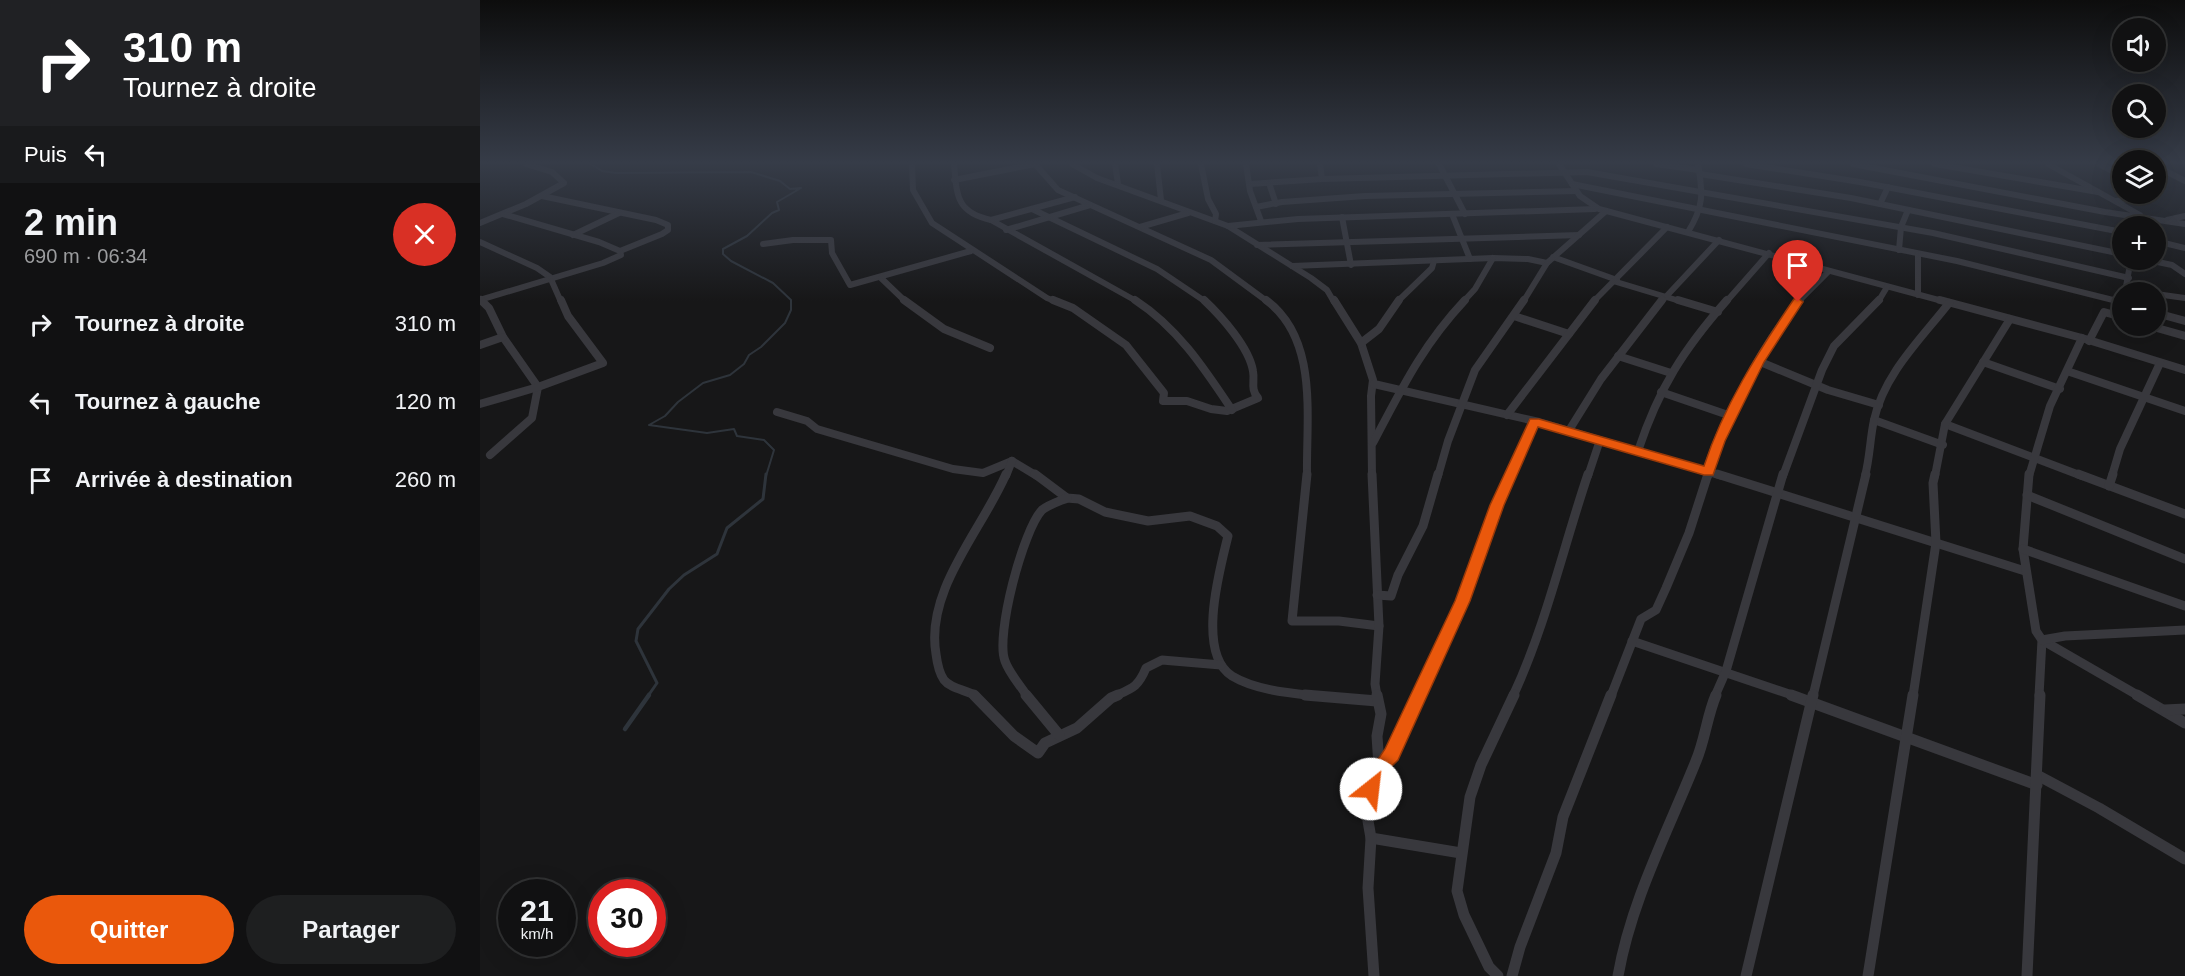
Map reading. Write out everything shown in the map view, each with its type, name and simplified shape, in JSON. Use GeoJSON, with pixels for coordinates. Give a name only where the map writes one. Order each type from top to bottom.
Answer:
{"type":"FeatureCollection","features":[{"type":"Feature","properties":{"kind":"street"},"geometry":{"type":"LineString","coordinates":[[480,223],[513,210]]}},
{"type":"Feature","properties":{"kind":"street"},"geometry":{"type":"LineString","coordinates":[[503,214],[573,234],[620,251],[668,230],[668,225],[656,220],[603,210]]}},
{"type":"Feature","properties":{"kind":"street"},"geometry":{"type":"LineString","coordinates":[[924,210],[932,223],[971,251],[1047,298],[1073,308],[1126,345],[1164,393],[1163,401],[1187,401],[1211,409],[1232,410],[1258,398],[1252,386],[1254,372],[1250,361],[1233,337],[1225,319],[1206,302],[1124,252],[1033,210]]}},
{"type":"Feature","properties":{"kind":"street"},"geometry":{"type":"LineString","coordinates":[[969,210],[978,218],[991,220],[1030,210]]}},
{"type":"Feature","properties":{"kind":"street"},"geometry":{"type":"LineString","coordinates":[[1006,230],[1076,210]]}},
{"type":"Feature","properties":{"kind":"street"},"geometry":{"type":"LineString","coordinates":[[1101,210],[1211,260],[1275,307],[1288,321],[1299,343],[1306,380],[1307,487],[1292,621],[1339,621],[1379,626]]}},
{"type":"Feature","properties":{"kind":"street"},"geometry":{"type":"LineString","coordinates":[[1181,210],[1227,226],[1327,290],[1361,343],[1374,384],[1371,396],[1372,446],[1379,626],[1375,684],[1381,714],[1377,736],[1379,766],[1371,789],[1368,821],[1371,838],[1368,888],[1374,976]]}},
{"type":"Feature","properties":{"kind":"street"},"geometry":{"type":"LineString","coordinates":[[1214,210],[1216,214],[1215,221]]}},
{"type":"Feature","properties":{"kind":"street"},"geometry":{"type":"LineString","coordinates":[[1257,210],[1261,221]]}},
{"type":"Feature","properties":{"kind":"street"},"geometry":{"type":"LineString","coordinates":[[1463,210],[1465,214]]}},
{"type":"Feature","properties":{"kind":"street"},"geometry":{"type":"LineString","coordinates":[[1227,226],[1261,221],[1342,217],[1603,210],[1768,253],[1828,272],[2086,339],[2185,370]]}},
{"type":"Feature","properties":{"kind":"street"},"geometry":{"type":"LineString","coordinates":[[1377,595],[1391,596],[1398,575],[1423,526],[1448,441],[1475,370],[1514,316],[1550,260],[1603,210]]}},
{"type":"Feature","properties":{"kind":"street"},"geometry":{"type":"LineString","coordinates":[[1694,210],[1918,254],[2112,300]]}},
{"type":"Feature","properties":{"kind":"street"},"geometry":{"type":"LineString","coordinates":[[1803,210],[1901,227],[2129,278]]}},
{"type":"Feature","properties":{"kind":"street"},"geometry":{"type":"LineString","coordinates":[[1899,250],[1901,227],[1908,210],[2112,252]]}},
{"type":"Feature","properties":{"kind":"street"},"geometry":{"type":"LineString","coordinates":[[2007,210],[2112,230]]}},
{"type":"Feature","properties":{"kind":"street"},"geometry":{"type":"LineString","coordinates":[[2092,210],[2132,216]]}},
{"type":"Feature","properties":{"kind":"street"},"geometry":{"type":"LineString","coordinates":[[1688,232],[1702,211]]}},
{"type":"Feature","properties":{"kind":"street"},"geometry":{"type":"LineString","coordinates":[[2104,228],[2105,212]]}},
{"type":"Feature","properties":{"kind":"street"},"geometry":{"type":"LineString","coordinates":[[573,234],[619,213]]}},
{"type":"Feature","properties":{"kind":"street"},"geometry":{"type":"LineString","coordinates":[[1140,226],[1188,213]]}},
{"type":"Feature","properties":{"kind":"street"},"geometry":{"type":"LineString","coordinates":[[1452,214],[1470,259]]}},
{"type":"Feature","properties":{"kind":"street"},"geometry":{"type":"LineString","coordinates":[[2166,220],[2185,216]]}},
{"type":"Feature","properties":{"kind":"street"},"geometry":{"type":"LineString","coordinates":[[1342,217],[1351,265]]}},
{"type":"Feature","properties":{"kind":"street"},"geometry":{"type":"LineString","coordinates":[[991,220],[1102,280],[1165,323],[1198,361],[1232,410]]}},
{"type":"Feature","properties":{"kind":"street"},"geometry":{"type":"LineString","coordinates":[[2166,220],[2185,224]]}},
{"type":"Feature","properties":{"kind":"street"},"geometry":{"type":"LineString","coordinates":[[1507,415],[1569,334],[1615,280],[1667,227]]}},
{"type":"Feature","properties":{"kind":"street"},"geometry":{"type":"LineString","coordinates":[[1257,245],[1579,235]]}},
{"type":"Feature","properties":{"kind":"street"},"geometry":{"type":"LineString","coordinates":[[763,244],[793,240],[831,240],[832,253],[850,285],[971,251]]}},
{"type":"Feature","properties":{"kind":"street"},"geometry":{"type":"LineString","coordinates":[[1568,432],[1618,356],[1665,296],[1719,240]]}},
{"type":"Feature","properties":{"kind":"street"},"geometry":{"type":"LineString","coordinates":[[480,242],[537,268],[550,277],[568,316],[603,363],[538,387],[480,404]]}},
{"type":"Feature","properties":{"kind":"street"},"geometry":{"type":"LineString","coordinates":[[2166,243],[2185,248]]}},
{"type":"Feature","properties":{"kind":"street"},"geometry":{"type":"LineString","coordinates":[[490,455],[532,418],[538,387],[503,337],[489,308],[480,299],[603,263],[621,255],[620,251]]}},
{"type":"Feature","properties":{"kind":"street"},"geometry":{"type":"LineString","coordinates":[[1638,451],[1661,392],[1671,373],[1768,253]]}},
{"type":"Feature","properties":{"kind":"street"},"geometry":{"type":"LineString","coordinates":[[1918,254],[1918,295]]}},
{"type":"Feature","properties":{"kind":"street"},"geometry":{"type":"LineString","coordinates":[[1292,266],[1493,258],[1550,260],[1718,312]]}},
{"type":"Feature","properties":{"kind":"street"},"geometry":{"type":"LineString","coordinates":[[1372,446],[1401,389],[1438,329],[1475,289],[1493,258]]}},
{"type":"Feature","properties":{"kind":"street"},"geometry":{"type":"LineString","coordinates":[[1361,343],[1371,338],[1380,328],[1400,297],[1432,268],[1434,261]]}},
{"type":"Feature","properties":{"kind":"street"},"geometry":{"type":"LineString","coordinates":[[2166,263],[2172,264],[2178,271],[2185,274]]}},
{"type":"Feature","properties":{"kind":"street"},"geometry":{"type":"LineString","coordinates":[[2128,282],[2129,270]]}},
{"type":"Feature","properties":{"kind":"street"},"geometry":{"type":"LineString","coordinates":[[1512,976],[1520,947],[1556,853],[1563,817],[1641,619],[1656,610],[1689,533],[1719,441],[1758,362],[1798,302],[1828,272]]}},
{"type":"Feature","properties":{"kind":"street"},"geometry":{"type":"LineString","coordinates":[[880,278],[905,303],[936,325],[969,342],[990,348]]}},
{"type":"Feature","properties":{"kind":"street"},"geometry":{"type":"LineString","coordinates":[[1618,976],[1623,947],[1640,897],[1698,757],[1713,700],[1726,671],[1776,493],[1816,385],[1834,346],[1878,302],[1887,287]]}},
{"type":"Feature","properties":{"kind":"street"},"geometry":{"type":"LineString","coordinates":[[2166,295],[2185,298]]}},
{"type":"Feature","properties":{"kind":"street"},"geometry":{"type":"LineString","coordinates":[[1746,976],[1871,452],[1874,420],[1890,378],[1949,303]]}},
{"type":"Feature","properties":{"kind":"street"},"geometry":{"type":"LineString","coordinates":[[2112,314],[2104,312],[2067,371],[2050,406],[2033,456],[2024,549],[2025,571],[2036,631],[2042,640],[2185,723]]}},
{"type":"Feature","properties":{"kind":"street"},"geometry":{"type":"LineString","coordinates":[[1514,316],[1569,334]]}},
{"type":"Feature","properties":{"kind":"street"},"geometry":{"type":"LineString","coordinates":[[2166,316],[2185,321]]}},
{"type":"Feature","properties":{"kind":"street"},"geometry":{"type":"LineString","coordinates":[[1868,976],[1908,739],[1920,639],[1936,543],[1934,483],[1943,445],[1945,424],[2010,319]]}},
{"type":"Feature","properties":{"kind":"street"},"geometry":{"type":"LineString","coordinates":[[2166,331],[2185,336]]}},
{"type":"Feature","properties":{"kind":"street"},"geometry":{"type":"LineString","coordinates":[[480,345],[503,337]]}},
{"type":"Feature","properties":{"kind":"street"},"geometry":{"type":"LineString","coordinates":[[1618,356],[1671,373]]}},
{"type":"Feature","properties":{"kind":"street"},"geometry":{"type":"LineString","coordinates":[[1758,362],[1816,385],[1879,405]]}},
{"type":"Feature","properties":{"kind":"street"},"geometry":{"type":"LineString","coordinates":[[1983,362],[2060,388]]}},
{"type":"Feature","properties":{"kind":"street"},"geometry":{"type":"LineString","coordinates":[[2109,486],[2121,449],[2160,363]]}},
{"type":"Feature","properties":{"kind":"street"},"geometry":{"type":"LineString","coordinates":[[2067,371],[2185,411]]}},
{"type":"Feature","properties":{"kind":"street"},"geometry":{"type":"LineString","coordinates":[[1374,384],[1462,403],[1600,440],[1854,516],[2025,571]]}},
{"type":"Feature","properties":{"kind":"street"},"geometry":{"type":"LineString","coordinates":[[1661,392],[1731,416]]}},
{"type":"Feature","properties":{"kind":"street"},"geometry":{"type":"LineString","coordinates":[[777,412],[807,421],[817,429],[953,469],[983,473],[1012,461]]}},
{"type":"Feature","properties":{"kind":"street"},"geometry":{"type":"LineString","coordinates":[[1874,420],[1943,445]]}},
{"type":"Feature","properties":{"kind":"street"},"geometry":{"type":"LineString","coordinates":[[1379,766],[1385,763],[1391,754],[1462,601],[1501,494],[1534,422]]}},
{"type":"Feature","properties":{"kind":"street"},"geometry":{"type":"LineString","coordinates":[[1945,424],[2185,514]]}},
{"type":"Feature","properties":{"kind":"street"},"geometry":{"type":"LineString","coordinates":[[1498,976],[1489,967],[1464,915],[1457,891],[1470,796],[1481,765],[1526,668],[1540,631],[1566,538],[1600,440]]}},
{"type":"Feature","properties":{"kind":"street"},"geometry":{"type":"LineString","coordinates":[[1012,461],[1032,472],[1067,498]]}},
{"type":"Feature","properties":{"kind":"street"},"geometry":{"type":"LineString","coordinates":[[1012,461],[975,534],[953,567],[937,609],[933,626],[933,645],[946,682],[976,696],[1025,747],[1038,753],[1045,743],[1077,728],[1111,698],[1135,687],[1140,682],[1146,668],[1162,660],[1221,665]]}},
{"type":"Feature","properties":{"kind":"street"},"geometry":{"type":"LineString","coordinates":[[2028,495],[2185,559]]}},
{"type":"Feature","properties":{"kind":"street"},"geometry":{"type":"LineString","coordinates":[[1059,735],[1031,702],[1004,660],[1005,623],[1019,555],[1034,522],[1043,509],[1067,498],[1079,499],[1105,512],[1148,521],[1190,516],[1217,526],[1228,536],[1215,595],[1214,632],[1221,665],[1227,674],[1287,692],[1343,701],[1377,701]]}},
{"type":"Feature","properties":{"kind":"street"},"geometry":{"type":"LineString","coordinates":[[2024,549],[2185,606]]}},
{"type":"Feature","properties":{"kind":"street"},"geometry":{"type":"LineString","coordinates":[[2042,640],[2075,635],[2185,630]]}},
{"type":"Feature","properties":{"kind":"street"},"geometry":{"type":"LineString","coordinates":[[2027,976],[2042,640]]}},
{"type":"Feature","properties":{"kind":"street"},"geometry":{"type":"LineString","coordinates":[[1632,641],[1726,671],[1908,739],[2037,780],[2099,808],[2185,859]]}},
{"type":"Feature","properties":{"kind":"street"},"geometry":{"type":"LineString","coordinates":[[2163,711],[2185,709]]}},
{"type":"Feature","properties":{"kind":"street"},"geometry":{"type":"LineString","coordinates":[[1371,838],[1461,853]]}},
{"type":"Feature","properties":{"kind":"waterway"},"geometry":{"type":"LineString","coordinates":[[766,476],[774,450],[764,440],[737,436],[734,429],[707,433],[649,425],[665,416],[678,402],[703,383],[730,375],[785,323],[791,310],[791,300],[773,283],[731,261],[723,254],[723,249],[747,236],[779,210]]}},
{"type":"Feature","properties":{"kind":"waterway"},"geometry":{"type":"LineString","coordinates":[[648,696],[657,683],[636,641],[638,629],[669,589],[684,575],[717,554],[727,528],[763,499],[766,474]]}},
{"type":"Feature","properties":{"kind":"waterway"},"geometry":{"type":"LineString","coordinates":[[625,729],[649,695]]}},
{"type":"Feature","properties":{"kind":"route"},"geometry":{"type":"LineString","coordinates":[[1371,789],[1379,766],[1385,763],[1391,754],[1462,601],[1497,505],[1534,422],[1708,472],[1719,441],[1758,362],[1773,336],[1798,302]]}}]}
